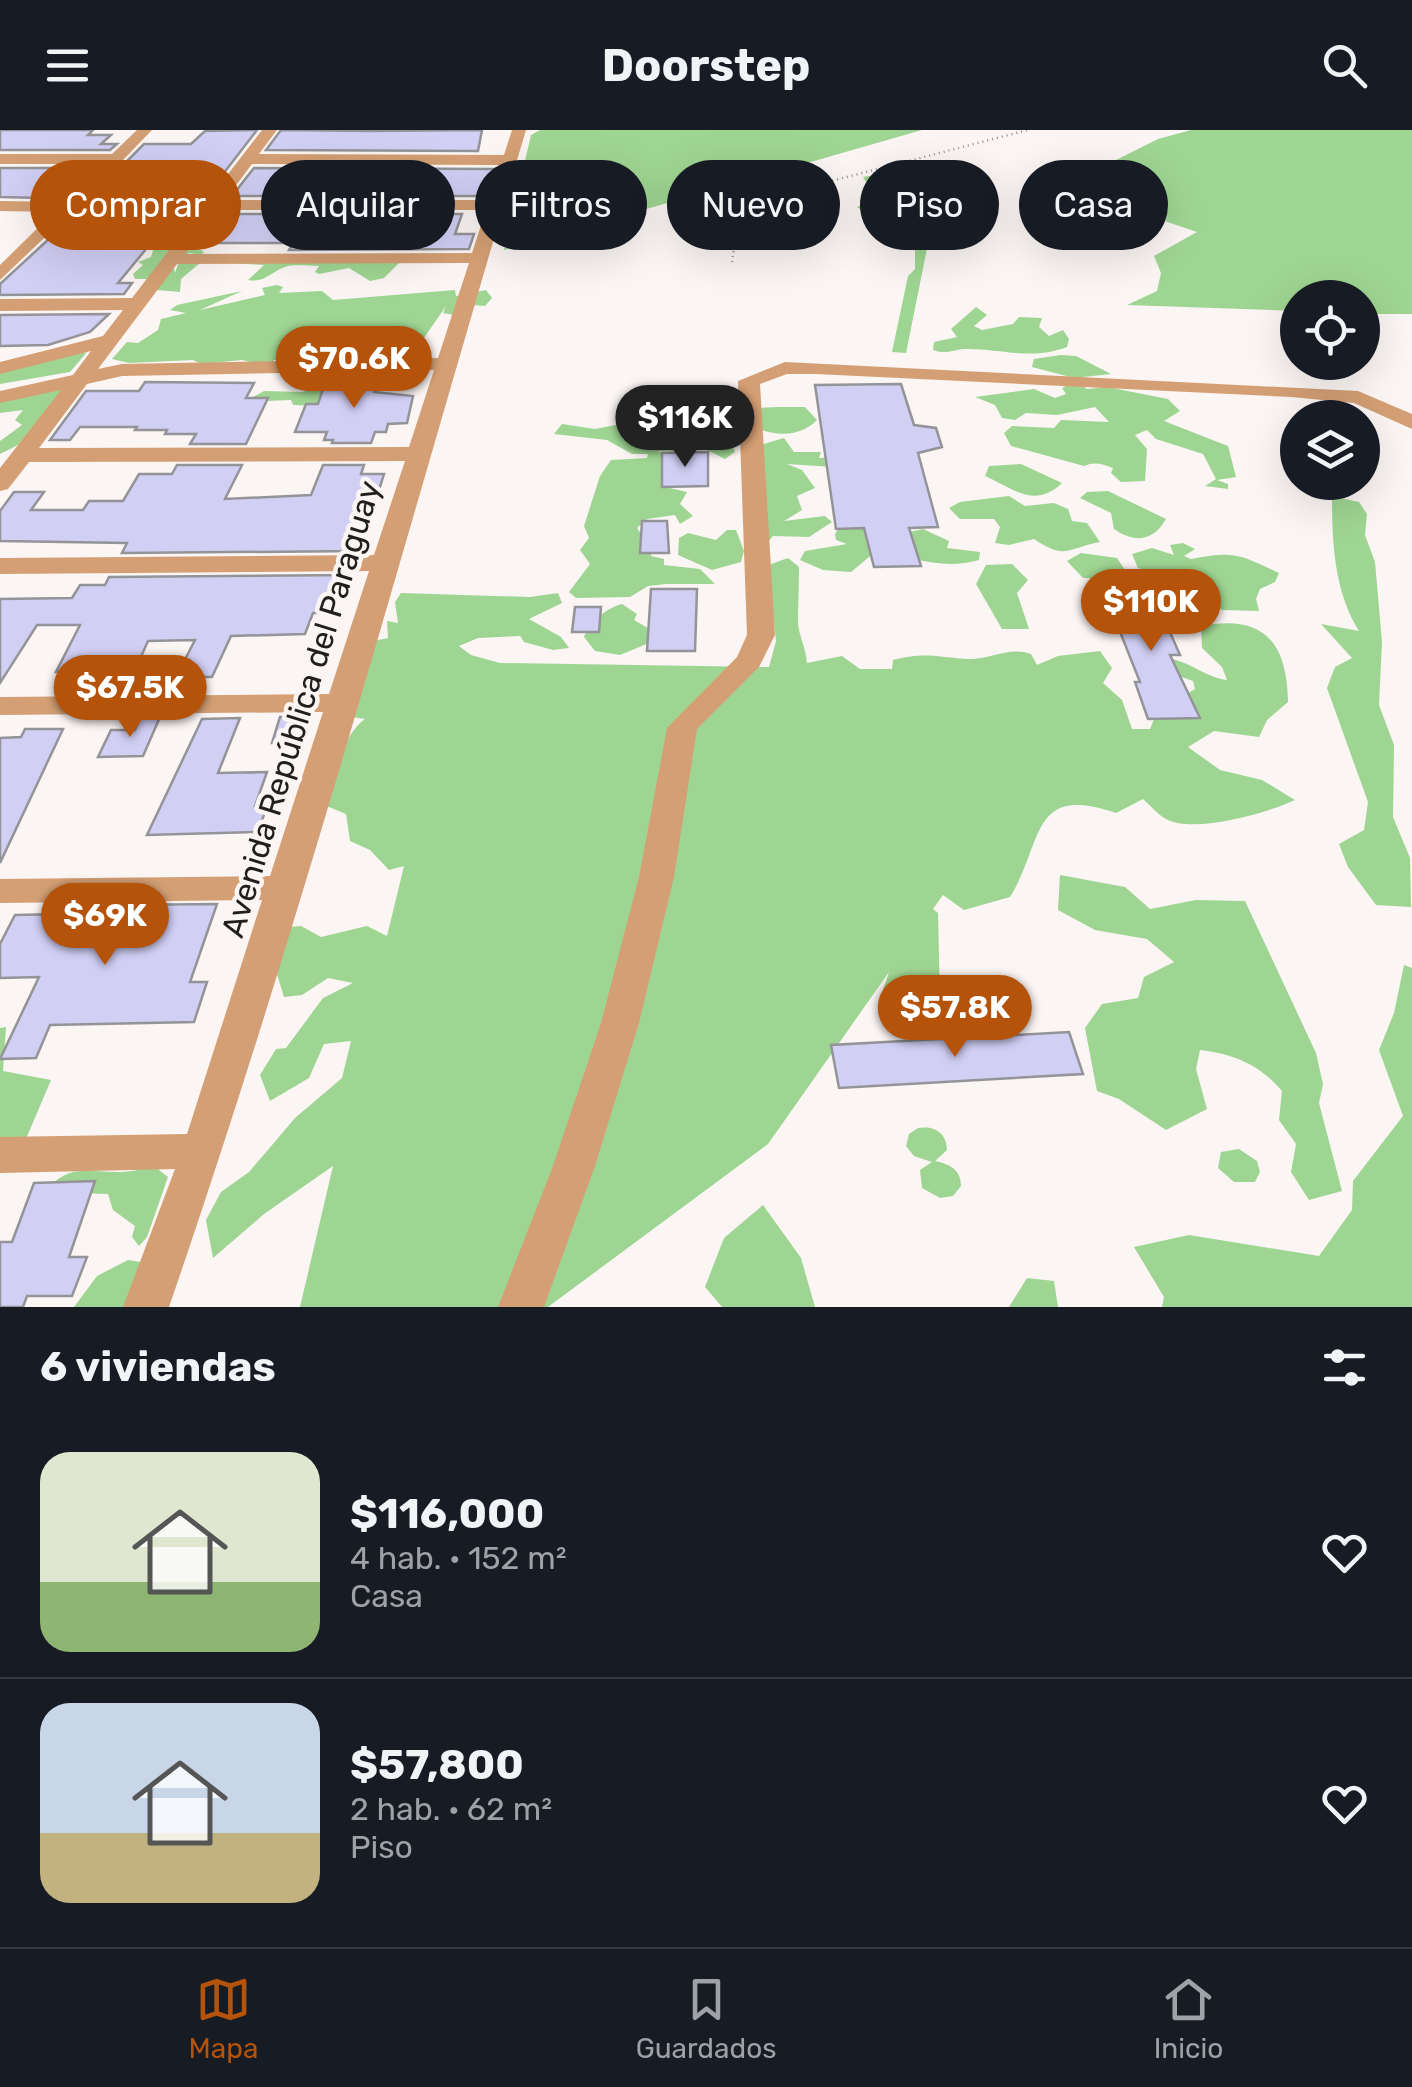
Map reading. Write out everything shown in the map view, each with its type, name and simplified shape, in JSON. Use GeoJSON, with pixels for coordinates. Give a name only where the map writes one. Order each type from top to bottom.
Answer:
{"type":"FeatureCollection","features":[{"type":"Feature","properties":{"kind":"street"},"geometry":{"type":"LineString","coordinates":[[107,159],[128,130]]}},
{"type":"Feature","properties":{"kind":"street"},"geometry":{"type":"LineString","coordinates":[[0,159],[107,159],[145,130]]}},
{"type":"Feature","properties":{"kind":"street"},"geometry":{"type":"LineString","coordinates":[[241,167],[270,130]]}},
{"type":"Feature","properties":{"kind":"street","name":"Avenida República del Paraguay"},"geometry":{"type":"LineString","coordinates":[[510,160],[518,130]]}},
{"type":"Feature","properties":{"kind":"street"},"geometry":{"type":"LineString","coordinates":[[248,158],[510,160]]}},
{"type":"Feature","properties":{"kind":"street"},"geometry":{"type":"LineString","coordinates":[[241,200],[475,205]]}},
{"type":"Feature","properties":{"kind":"street"},"geometry":{"type":"LineString","coordinates":[[0,206],[30,207]]}},
{"type":"Feature","properties":{"kind":"street"},"geometry":{"type":"LineString","coordinates":[[3,262],[30,230]]}},
{"type":"Feature","properties":{"kind":"street"},"geometry":{"type":"LineString","coordinates":[[3,262],[30,238]]}},
{"type":"Feature","properties":{"kind":"street"},"geometry":{"type":"LineString","coordinates":[[0,484],[178,250]]}},
{"type":"Feature","properties":{"kind":"street","name":"Avenida República del Paraguay"},"geometry":{"type":"LineString","coordinates":[[146,1307],[202,1151],[344,704],[380,564],[481,250]]}},
{"type":"Feature","properties":{"kind":"street"},"geometry":{"type":"LineString","coordinates":[[172,258],[478,258]]}},
{"type":"Feature","properties":{"kind":"street"},"geometry":{"type":"LineString","coordinates":[[0,305],[137,304]]}},
{"type":"Feature","properties":{"kind":"street"},"geometry":{"type":"LineString","coordinates":[[0,368],[110,340]]}},
{"type":"Feature","properties":{"kind":"street"},"geometry":{"type":"LineString","coordinates":[[0,396],[122,370],[445,364]]}},
{"type":"Feature","properties":{"kind":"street"},"geometry":{"type":"LineString","coordinates":[[521,1307],[620,1029],[657,882],[682,728],[691,714],[758,654],[761,635],[749,381],[784,368],[816,368],[1308,392],[1358,397],[1412,422]]}},
{"type":"Feature","properties":{"kind":"street"},"geometry":{"type":"LineString","coordinates":[[21,455],[415,454]]}},
{"type":"Feature","properties":{"kind":"street"},"geometry":{"type":"LineString","coordinates":[[0,566],[380,564]]}},
{"type":"Feature","properties":{"kind":"street"},"geometry":{"type":"LineString","coordinates":[[0,706],[344,704]]}},
{"type":"Feature","properties":{"kind":"street"},"geometry":{"type":"LineString","coordinates":[[0,892],[284,888]]}},
{"type":"Feature","properties":{"kind":"street"},"geometry":{"type":"LineString","coordinates":[[0,1155],[202,1151]]}},
{"type":"Feature","properties":{"kind":"path"},"geometry":{"type":"LineString","coordinates":[[732,262],[739,212],[754,200],[1028,130]]}},
{"type":"Feature","properties":{"kind":"green space"},"geometry":{"type":"Polygon","coordinates":[[[540,130],[922,130],[818,160],[667,160],[667,203],[647,209],[647,160],[525,160],[531,135],[540,130]]]}},
{"type":"Feature","properties":{"kind":"green space"},"geometry":{"type":"Polygon","coordinates":[[[1191,130],[1412,130],[1412,314],[1380,314],[1380,280],[1280,280],[1280,310],[1127,305],[1157,291],[1161,273],[1154,256],[1197,232],[1168,222],[1168,160],[1116,160],[1158,139],[1191,130]]]}},
{"type":"Feature","properties":{"kind":"green space"},"geometry":{"type":"Polygon","coordinates":[[[153,250],[204,252],[189,253],[173,266],[175,273],[179,262],[200,263],[181,279],[180,292],[157,290],[155,279],[135,279],[133,274],[143,265],[138,262],[151,257],[153,250]]]}},
{"type":"Feature","properties":{"kind":"green space"},"geometry":{"type":"Polygon","coordinates":[[[915,250],[927,250],[906,353],[892,352],[908,276],[915,269],[915,250]]]}},
{"type":"Feature","properties":{"kind":"green space"},"geometry":{"type":"Polygon","coordinates":[[[401,261],[384,278],[370,281],[349,268],[319,274],[315,272],[319,266],[302,265],[248,280],[264,265],[230,263],[401,261]]]}},
{"type":"Feature","properties":{"kind":"green space"},"geometry":{"type":"Polygon","coordinates":[[[283,287],[279,293],[322,291],[333,300],[455,290],[456,296],[486,290],[492,298],[485,306],[472,305],[460,316],[443,313],[446,306],[417,348],[339,338],[343,342],[324,357],[306,358],[302,353],[296,360],[274,360],[268,366],[242,360],[201,364],[193,360],[129,363],[112,359],[127,342],[138,343],[158,330],[161,319],[186,313],[170,310],[177,305],[242,291],[200,310],[265,295],[262,288],[283,287]]]}},
{"type":"Feature","properties":{"kind":"green space"},"geometry":{"type":"Polygon","coordinates":[[[976,307],[987,315],[974,326],[982,330],[1013,324],[1019,317],[1042,318],[1039,327],[1049,336],[1063,330],[1069,339],[1067,347],[1028,354],[933,350],[934,342],[957,337],[951,329],[976,307]]]}},
{"type":"Feature","properties":{"kind":"green space"},"geometry":{"type":"Polygon","coordinates":[[[87,352],[70,372],[0,384],[0,371],[87,352]]]}},
{"type":"Feature","properties":{"kind":"green space"},"geometry":{"type":"Polygon","coordinates":[[[1076,356],[1111,374],[1074,378],[1032,367],[1034,359],[1076,356]]]}},
{"type":"Feature","properties":{"kind":"green space"},"geometry":{"type":"Polygon","coordinates":[[[337,375],[350,375],[349,383],[321,406],[293,405],[291,400],[244,402],[264,391],[303,392],[337,375]]]}},
{"type":"Feature","properties":{"kind":"green space"},"geometry":{"type":"Polygon","coordinates":[[[1075,381],[1087,389],[1107,387],[1168,399],[1180,411],[1164,421],[1228,446],[1236,477],[1217,480],[1228,484],[1228,489],[1205,486],[1216,479],[1203,454],[1156,439],[1147,430],[1135,435],[1147,449],[1145,481],[1121,482],[1111,473],[1113,468],[1095,463],[1084,466],[1011,446],[1004,433],[1012,426],[1054,428],[1061,420],[1109,422],[1095,407],[1057,415],[1026,413],[1015,420],[1002,418],[995,405],[975,397],[1034,389],[1055,398],[1066,394],[1062,388],[1075,381]]]}},
{"type":"Feature","properties":{"kind":"green space"},"geometry":{"type":"Polygon","coordinates":[[[68,386],[18,445],[0,454],[0,441],[22,425],[15,420],[23,410],[0,413],[0,401],[68,386]]]}},
{"type":"Feature","properties":{"kind":"green space"},"geometry":{"type":"Polygon","coordinates":[[[805,407],[817,420],[799,431],[779,434],[741,421],[759,408],[805,407]]]}},
{"type":"Feature","properties":{"kind":"green space"},"geometry":{"type":"Polygon","coordinates":[[[642,420],[669,429],[732,423],[728,436],[735,452],[725,459],[707,450],[658,451],[669,457],[674,478],[670,488],[687,492],[680,504],[693,516],[680,524],[675,515],[647,519],[637,528],[652,549],[651,556],[664,559],[664,565],[700,569],[715,584],[666,584],[648,586],[630,597],[576,598],[569,592],[590,564],[580,550],[589,538],[584,526],[600,476],[611,460],[647,458],[648,454],[632,454],[607,440],[554,434],[562,424],[595,429],[642,420]]]}},
{"type":"Feature","properties":{"kind":"green space"},"geometry":{"type":"Polygon","coordinates":[[[784,438],[794,452],[821,452],[819,458],[838,457],[833,467],[787,464],[802,470],[815,488],[797,496],[802,510],[784,521],[825,516],[832,522],[809,537],[773,536],[764,547],[760,445],[784,438]]]}},
{"type":"Feature","properties":{"kind":"green space"},"geometry":{"type":"Polygon","coordinates":[[[1021,464],[1062,483],[1052,491],[1033,496],[985,476],[989,466],[1021,464]]]}},
{"type":"Feature","properties":{"kind":"green space"},"geometry":{"type":"Polygon","coordinates":[[[1108,491],[1166,519],[1155,532],[1143,538],[1121,534],[1114,529],[1111,513],[1080,498],[1087,492],[1108,491]]]}},
{"type":"Feature","properties":{"kind":"green space"},"geometry":{"type":"Polygon","coordinates":[[[1009,496],[1025,506],[1054,503],[1068,509],[1072,521],[1087,523],[1100,542],[1066,551],[1034,539],[1009,545],[995,543],[1000,527],[994,519],[960,519],[949,508],[960,502],[1009,496]]]}},
{"type":"Feature","properties":{"kind":"green space"},"geometry":{"type":"Polygon","coordinates":[[[1332,500],[1359,502],[1367,514],[1365,535],[1375,562],[1382,642],[1379,705],[1394,745],[1393,817],[1410,858],[1411,907],[1376,905],[1348,867],[1339,844],[1364,830],[1368,802],[1327,688],[1335,667],[1352,658],[1321,624],[1359,631],[1344,600],[1334,548],[1332,500]]]}},
{"type":"Feature","properties":{"kind":"green space"},"geometry":{"type":"Polygon","coordinates":[[[843,522],[896,535],[923,529],[949,541],[947,548],[980,552],[979,560],[939,563],[875,552],[851,572],[823,570],[800,560],[805,551],[847,544],[836,540],[835,534],[843,522]]]}},
{"type":"Feature","properties":{"kind":"green space"},"geometry":{"type":"Polygon","coordinates":[[[727,530],[736,530],[744,551],[741,562],[712,570],[678,555],[679,538],[688,533],[716,540],[727,530]]]}},
{"type":"Feature","properties":{"kind":"green space"},"geometry":{"type":"Polygon","coordinates":[[[1183,543],[1195,549],[1184,556],[1191,559],[1236,556],[1279,573],[1275,582],[1260,589],[1256,599],[1259,611],[1222,610],[1216,604],[1178,605],[1167,596],[1178,592],[1178,582],[1138,568],[1132,554],[1152,548],[1174,555],[1170,545],[1183,543]]]}},
{"type":"Feature","properties":{"kind":"green space"},"geometry":{"type":"Polygon","coordinates":[[[1081,553],[1117,558],[1125,570],[1117,578],[1083,578],[1067,561],[1081,553]]]}},
{"type":"Feature","properties":{"kind":"green space"},"geometry":{"type":"Polygon","coordinates":[[[788,558],[799,567],[798,623],[807,663],[842,656],[860,669],[892,669],[893,660],[914,656],[976,659],[1023,652],[1031,654],[1037,665],[1058,656],[1100,651],[1112,668],[1103,683],[1122,700],[1132,729],[1150,729],[1157,712],[1195,689],[1193,681],[1167,672],[1172,659],[1227,680],[1222,667],[1202,648],[1201,626],[1222,623],[1255,628],[1267,636],[1283,662],[1288,702],[1267,720],[1259,737],[1214,731],[1188,747],[1220,770],[1262,780],[1295,800],[1250,815],[1196,824],[1168,820],[1143,799],[1116,813],[1088,806],[1068,806],[1053,812],[1043,824],[1010,897],[964,910],[943,895],[933,909],[938,913],[940,1002],[931,1017],[896,1015],[879,1002],[889,972],[768,1144],[548,1307],[300,1307],[333,1166],[264,1214],[213,1258],[206,1220],[221,1192],[249,1172],[295,1118],[342,1078],[351,1041],[324,1044],[309,1078],[270,1101],[260,1075],[276,1049],[286,1048],[323,998],[353,983],[328,978],[302,995],[284,997],[263,929],[301,926],[321,937],[367,926],[387,936],[404,866],[389,870],[370,850],[350,841],[346,814],[324,805],[350,735],[365,719],[346,716],[369,642],[388,638],[387,621],[398,623],[395,602],[401,593],[530,597],[558,593],[562,603],[529,619],[561,637],[569,648],[553,650],[524,642],[520,636],[478,638],[459,646],[471,655],[500,663],[769,667],[776,641],[769,571],[771,564],[788,558]]]}},
{"type":"Feature","properties":{"kind":"green space"},"geometry":{"type":"Polygon","coordinates":[[[1012,564],[1028,580],[1017,593],[1029,629],[1002,629],[976,584],[986,565],[1012,564]]]}},
{"type":"Feature","properties":{"kind":"green space"},"geometry":{"type":"Polygon","coordinates":[[[622,604],[637,614],[634,620],[655,632],[654,641],[620,655],[595,651],[584,637],[587,631],[605,612],[622,604]]]}},
{"type":"Feature","properties":{"kind":"green space"},"geometry":{"type":"Polygon","coordinates":[[[1060,875],[1125,887],[1150,909],[1196,900],[1245,901],[1316,1053],[1323,1084],[1319,1103],[1342,1191],[1309,1200],[1291,1172],[1296,1144],[1279,1120],[1282,1091],[1265,1074],[1235,1058],[1200,1050],[1196,1069],[1207,1109],[1166,1130],[1119,1099],[1097,1091],[1085,1028],[1102,1004],[1138,998],[1144,977],[1174,962],[1147,939],[1095,930],[1058,910],[1060,875]]]}},
{"type":"Feature","properties":{"kind":"green space"},"geometry":{"type":"Polygon","coordinates":[[[1404,965],[1412,968],[1412,1307],[1162,1307],[1164,1297],[1134,1247],[1189,1235],[1319,1256],[1352,1210],[1353,1181],[1403,1116],[1379,1050],[1394,1013],[1404,965]]]}},
{"type":"Feature","properties":{"kind":"green space"},"geometry":{"type":"Polygon","coordinates":[[[6,1027],[3,1071],[51,1080],[23,1146],[0,1142],[0,1028],[6,1027]]]}},
{"type":"Feature","properties":{"kind":"green space"},"geometry":{"type":"Polygon","coordinates":[[[918,1128],[934,1129],[945,1139],[947,1150],[935,1161],[959,1175],[961,1186],[953,1196],[940,1198],[922,1188],[920,1170],[932,1162],[914,1156],[906,1146],[909,1134],[918,1128]]]}},
{"type":"Feature","properties":{"kind":"green space"},"geometry":{"type":"Polygon","coordinates":[[[1239,1149],[1257,1161],[1260,1172],[1255,1182],[1234,1182],[1218,1168],[1221,1152],[1239,1149]]]}},
{"type":"Feature","properties":{"kind":"green space"},"geometry":{"type":"Polygon","coordinates":[[[154,1166],[168,1177],[147,1237],[139,1246],[132,1237],[135,1226],[113,1210],[108,1194],[46,1192],[62,1176],[71,1173],[125,1172],[154,1166]]]}},
{"type":"Feature","properties":{"kind":"green space"},"geometry":{"type":"Polygon","coordinates":[[[763,1205],[801,1258],[815,1307],[722,1307],[705,1287],[724,1238],[763,1205]]]}},
{"type":"Feature","properties":{"kind":"green space"},"geometry":{"type":"Polygon","coordinates":[[[128,1260],[141,1262],[129,1307],[74,1307],[97,1276],[128,1260]]]}},
{"type":"Feature","properties":{"kind":"green space"},"geometry":{"type":"Polygon","coordinates":[[[1027,1278],[1054,1281],[1058,1307],[1009,1307],[1027,1278]]]}},
{"type":"Feature","properties":{"kind":"building"},"geometry":{"type":"Polygon","coordinates":[[[0,130],[93,130],[88,135],[111,135],[101,144],[117,144],[110,150],[0,150],[0,130]]]}},
{"type":"Feature","properties":{"kind":"building"},"geometry":{"type":"Polygon","coordinates":[[[257,130],[234,160],[128,160],[144,144],[191,144],[205,131],[257,130]]]}},
{"type":"Feature","properties":{"kind":"building"},"geometry":{"type":"Polygon","coordinates":[[[281,130],[482,130],[478,151],[266,150],[281,130]]]}},
{"type":"Feature","properties":{"kind":"building"},"geometry":{"type":"Polygon","coordinates":[[[0,168],[30,168],[30,198],[0,197],[0,168]]]}},
{"type":"Feature","properties":{"kind":"building"},"geometry":{"type":"Polygon","coordinates":[[[254,168],[261,168],[261,196],[241,196],[241,185],[254,168]]]}},
{"type":"Feature","properties":{"kind":"building"},"geometry":{"type":"Polygon","coordinates":[[[455,169],[475,169],[475,196],[455,196],[455,169]]]}},
{"type":"Feature","properties":{"kind":"building"},"geometry":{"type":"Polygon","coordinates":[[[241,214],[261,214],[261,243],[241,243],[241,214]]]}},
{"type":"Feature","properties":{"kind":"building"},"geometry":{"type":"Polygon","coordinates":[[[455,214],[462,214],[455,234],[455,214]]]}},
{"type":"Feature","properties":{"kind":"building"},"geometry":{"type":"Polygon","coordinates":[[[455,234],[474,234],[469,249],[455,249],[455,234]]]}},
{"type":"Feature","properties":{"kind":"building"},"geometry":{"type":"Polygon","coordinates":[[[37,250],[145,250],[118,283],[132,283],[124,294],[0,295],[0,284],[37,250]]]}},
{"type":"Feature","properties":{"kind":"building"},"geometry":{"type":"Polygon","coordinates":[[[109,314],[90,332],[48,345],[0,346],[0,315],[109,314]]]}},
{"type":"Feature","properties":{"kind":"building"},"geometry":{"type":"Polygon","coordinates":[[[348,375],[379,375],[374,392],[413,396],[407,423],[388,424],[386,432],[375,432],[371,443],[332,443],[333,440],[324,440],[327,432],[295,432],[306,404],[318,404],[325,383],[345,383],[348,375]]]}},
{"type":"Feature","properties":{"kind":"building"},"geometry":{"type":"Polygon","coordinates":[[[145,382],[254,383],[246,398],[268,398],[246,444],[190,444],[196,434],[165,434],[167,430],[135,430],[137,427],[80,427],[70,440],[50,440],[86,391],[139,391],[145,382]]]}},
{"type":"Feature","properties":{"kind":"building"},"geometry":{"type":"Polygon","coordinates":[[[901,384],[914,425],[936,428],[942,447],[918,453],[938,527],[909,528],[921,566],[874,567],[864,528],[836,529],[815,385],[901,384]]]}},
{"type":"Feature","properties":{"kind":"building"},"geometry":{"type":"Polygon","coordinates":[[[708,452],[708,486],[662,487],[662,453],[708,452]]]}},
{"type":"Feature","properties":{"kind":"building"},"geometry":{"type":"Polygon","coordinates":[[[177,465],[242,465],[225,499],[311,495],[323,465],[364,465],[361,474],[384,474],[360,551],[122,553],[127,543],[0,541],[0,511],[14,492],[44,492],[31,510],[83,510],[89,501],[123,501],[139,474],[172,474],[177,465]]]}},
{"type":"Feature","properties":{"kind":"building"},"geometry":{"type":"Polygon","coordinates":[[[642,521],[667,521],[669,553],[640,553],[642,521]]]}},
{"type":"Feature","properties":{"kind":"building"},"geometry":{"type":"Polygon","coordinates":[[[353,575],[347,593],[330,593],[324,613],[313,613],[305,634],[231,636],[212,677],[176,677],[195,640],[148,641],[135,670],[56,672],[80,625],[37,625],[0,683],[0,599],[72,598],[80,585],[105,585],[109,577],[353,575]]]}},
{"type":"Feature","properties":{"kind":"building"},"geometry":{"type":"Polygon","coordinates":[[[651,589],[697,589],[695,651],[647,651],[651,589]]]}},
{"type":"Feature","properties":{"kind":"building"},"geometry":{"type":"Polygon","coordinates":[[[1103,589],[1151,589],[1180,655],[1170,655],[1200,718],[1148,719],[1135,682],[1140,682],[1103,589]]]}},
{"type":"Feature","properties":{"kind":"building"},"geometry":{"type":"Polygon","coordinates":[[[575,607],[601,607],[599,632],[572,632],[575,607]]]}},
{"type":"Feature","properties":{"kind":"building"},"geometry":{"type":"Polygon","coordinates":[[[309,716],[301,742],[272,743],[280,717],[309,716]]]}},
{"type":"Feature","properties":{"kind":"building"},"geometry":{"type":"Polygon","coordinates":[[[160,717],[143,756],[98,757],[111,730],[135,730],[140,718],[160,717]]]}},
{"type":"Feature","properties":{"kind":"building"},"geometry":{"type":"Polygon","coordinates":[[[240,718],[218,773],[267,772],[255,806],[267,806],[258,832],[147,835],[202,719],[240,718]]]}},
{"type":"Feature","properties":{"kind":"building"},"geometry":{"type":"Polygon","coordinates":[[[25,729],[63,729],[0,863],[0,738],[21,737],[25,729]]]}},
{"type":"Feature","properties":{"kind":"building"},"geometry":{"type":"Polygon","coordinates":[[[217,904],[190,982],[207,982],[194,1022],[50,1025],[36,1058],[0,1059],[39,977],[0,978],[0,944],[15,915],[114,913],[118,905],[217,904]]]}},
{"type":"Feature","properties":{"kind":"building"},"geometry":{"type":"Polygon","coordinates":[[[1069,1032],[1083,1074],[839,1088],[831,1045],[1069,1032]]]}},
{"type":"Feature","properties":{"kind":"building"},"geometry":{"type":"Polygon","coordinates":[[[95,1181],[69,1257],[87,1257],[72,1296],[27,1296],[23,1307],[0,1307],[0,1242],[12,1242],[34,1183],[95,1181]]]}}]}
